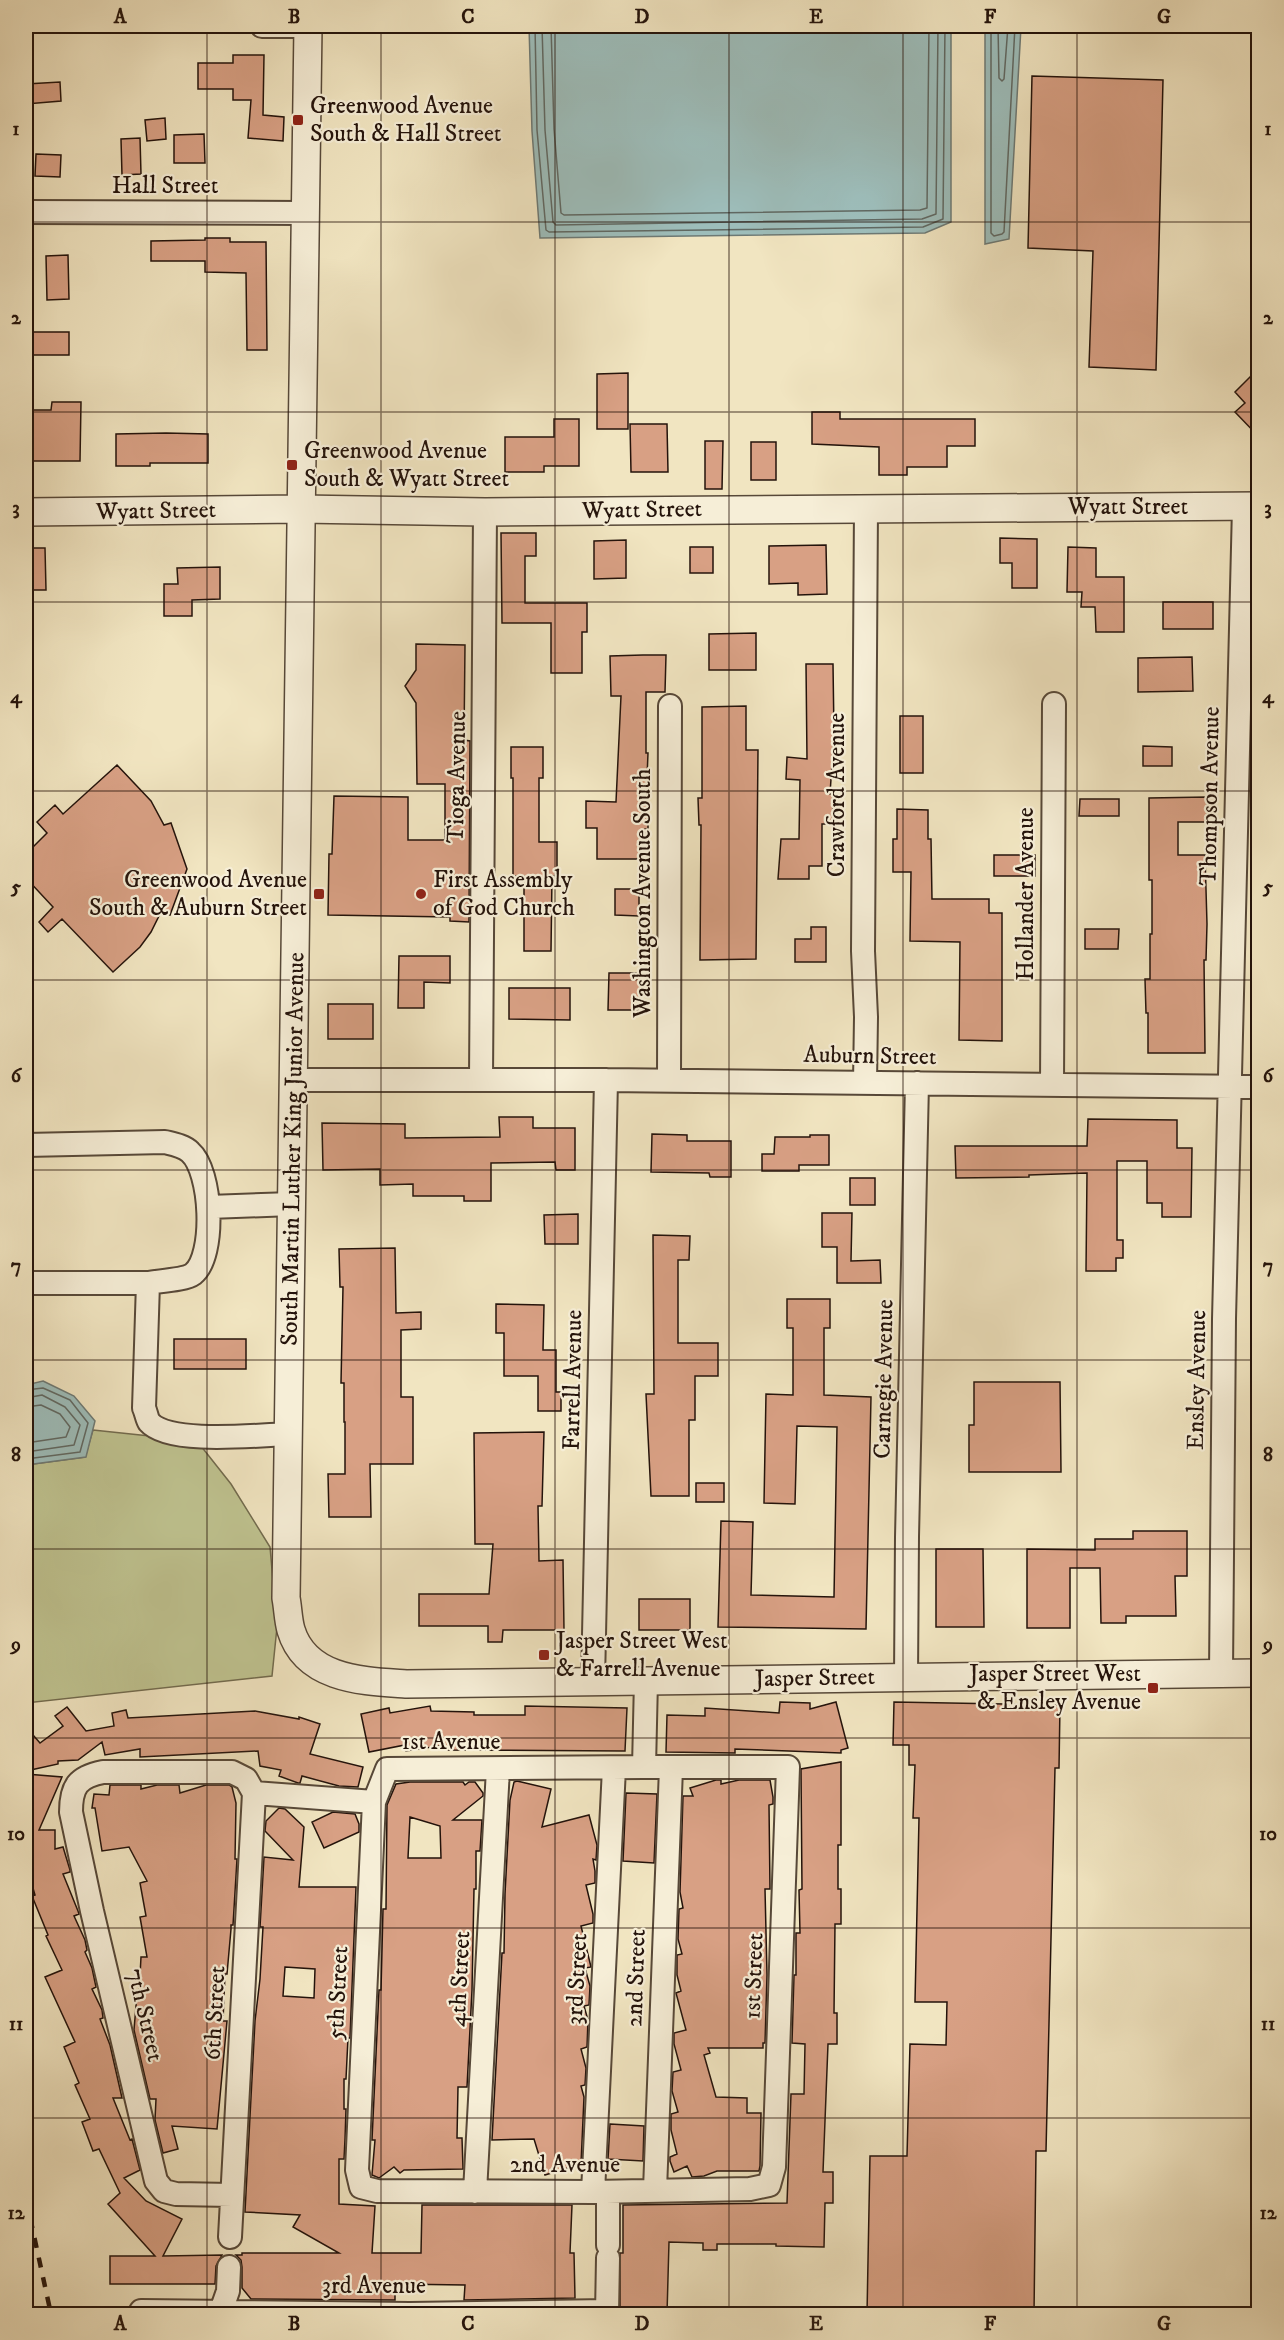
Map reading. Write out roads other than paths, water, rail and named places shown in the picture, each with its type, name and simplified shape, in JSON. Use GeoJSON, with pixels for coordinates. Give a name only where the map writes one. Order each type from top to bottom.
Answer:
{"type":"FeatureCollection","features":[{"type":"Feature","properties":{"kind":"street"},"geometry":{"type":"LineString","coordinates":[[262,26],[308,26]]}},
{"type":"Feature","properties":{"kind":"street","name":"South Martin Luther King Junior Avenue"},"geometry":{"type":"LineString","coordinates":[[305,1656],[291,1631],[286,1598],[308,26]]}},
{"type":"Feature","properties":{"kind":"street","name":"Hall Street"},"geometry":{"type":"LineString","coordinates":[[26,212],[304,213]]}},
{"type":"Feature","properties":{"kind":"street","name":"Wyatt Street"},"geometry":{"type":"LineString","coordinates":[[26,512],[301,509],[485,512],[1251,507]]}},
{"type":"Feature","properties":{"kind":"street","name":"Thompson Avenue"},"geometry":{"type":"LineString","coordinates":[[1230,1087],[1251,507]]}},
{"type":"Feature","properties":{"kind":"street","name":"Crawford Avenue"},"geometry":{"type":"LineString","coordinates":[[865,1083],[866,1017],[863,951],[866,508]]}},
{"type":"Feature","properties":{"kind":"street","name":"Tioga Avenue"},"geometry":{"type":"LineString","coordinates":[[481,1079],[485,512]]}},
{"type":"Feature","properties":{"kind":"street","name":"Hollander Avenue"},"geometry":{"type":"LineString","coordinates":[[1052,1085],[1054,704]]}},
{"type":"Feature","properties":{"kind":"street","name":"Washington Avenue South"},"geometry":{"type":"LineString","coordinates":[[669,1080],[670,706]]}},
{"type":"Feature","properties":{"kind":"street","name":"Auburn Street"},"geometry":{"type":"LineString","coordinates":[[294,1080],[669,1080],[1258,1087]]}},
{"type":"Feature","properties":{"kind":"street","name":"Farrell Avenue"},"geometry":{"type":"LineString","coordinates":[[593,1681],[606,1080]]}},
{"type":"Feature","properties":{"kind":"street","name":"Carnegie Avenue"},"geometry":{"type":"LineString","coordinates":[[906,1677],[917,1083]]}},
{"type":"Feature","properties":{"kind":"street","name":"Ensley Avenue"},"geometry":{"type":"LineString","coordinates":[[1221,1674],[1224,1308],[1230,1087]]}},
{"type":"Feature","properties":{"kind":"street"},"geometry":{"type":"LineString","coordinates":[[26,1145],[165,1142],[178,1145],[190,1152],[199,1164],[209,1207],[202,1264],[191,1276],[148,1283],[26,1283]]}},
{"type":"Feature","properties":{"kind":"street"},"geometry":{"type":"LineString","coordinates":[[209,1207],[292,1204]]}},
{"type":"Feature","properties":{"kind":"street"},"geometry":{"type":"LineString","coordinates":[[148,1283],[144,1408],[149,1421],[168,1433],[188,1437],[289,1434]]}},
{"type":"Feature","properties":{"kind":"street","name":"Jasper Street"},"geometry":{"type":"LineString","coordinates":[[305,1656],[326,1671],[361,1681],[406,1684],[1258,1673]]}},
{"type":"Feature","properties":{"kind":"street"},"geometry":{"type":"LineString","coordinates":[[644,1767],[646,1680]]}},
{"type":"Feature","properties":{"kind":"street","name":"1st Avenue"},"geometry":{"type":"LineString","coordinates":[[374,1802],[387,1769],[788,1767]]}},
{"type":"Feature","properties":{"kind":"street","name":"1st Street"},"geometry":{"type":"LineString","coordinates":[[769,2185],[774,2167],[788,1767]]}},
{"type":"Feature","properties":{"kind":"street","name":"3rd Street"},"geometry":{"type":"LineString","coordinates":[[601,2192],[614,1768]]}},
{"type":"Feature","properties":{"kind":"street","name":"2nd Street"},"geometry":{"type":"LineString","coordinates":[[655,2190],[671,1768]]}},
{"type":"Feature","properties":{"kind":"street","name":"4th Street"},"geometry":{"type":"LineString","coordinates":[[476,2192],[498,1769]]}},
{"type":"Feature","properties":{"kind":"street","name":"7th Street"},"geometry":{"type":"LineString","coordinates":[[232,2195],[176,2194],[164,2191],[156,2181],[92,1911],[71,1812],[71,1798],[77,1783],[89,1775],[103,1772],[232,1772],[246,1779],[254,1793]]}},
{"type":"Feature","properties":{"kind":"street"},"geometry":{"type":"LineString","coordinates":[[254,1793],[374,1802]]}},
{"type":"Feature","properties":{"kind":"street","name":"6th Street"},"geometry":{"type":"LineString","coordinates":[[230,2237],[254,1793]]}},
{"type":"Feature","properties":{"kind":"street","name":"5th Street"},"geometry":{"type":"LineString","coordinates":[[361,2187],[357,2170],[374,1802]]}},
{"type":"Feature","properties":{"kind":"street","name":"2nd Avenue"},"geometry":{"type":"LineString","coordinates":[[361,2187],[377,2191],[601,2192],[750,2189],[769,2185]]}},
{"type":"Feature","properties":{"kind":"street"},"geometry":{"type":"LineString","coordinates":[[601,2192],[608,2251],[607,2313]]}},
{"type":"Feature","properties":{"kind":"street"},"geometry":{"type":"LineString","coordinates":[[220,2313],[228,2290],[229,2267]]}},
{"type":"Feature","properties":{"kind":"street","name":"3rd Avenue"},"geometry":{"type":"LineString","coordinates":[[141,2311],[313,2314],[607,2313]]}},
{"type":"Feature","properties":{"kind":"water"},"geometry":{"type":"Polygon","coordinates":[[[529,26],[951,26],[951,222],[925,233],[540,238],[532,131],[529,26]]]}},
{"type":"Feature","properties":{"kind":"water"},"geometry":{"type":"Polygon","coordinates":[[[985,26],[1034,26],[1021,27],[1009,239],[985,244],[985,26]]]}},
{"type":"Feature","properties":{"kind":"water"},"geometry":{"type":"Polygon","coordinates":[[[43,1381],[74,1396],[95,1421],[86,1457],[26,1465],[26,1385],[43,1381]]]}},
{"type":"Feature","properties":{"kind":"railway"},"geometry":{"type":"LineString","coordinates":[[26,2199],[51,2314]]}},
{"type":"Feature","properties":{"kind":"place","name":"Greenwood Avenue South & Hall Street"},"geometry":{"type":"Point","coordinates":[298,120]}},
{"type":"Feature","properties":{"kind":"place","name":"Greenwood Avenue South & Wyatt Street"},"geometry":{"type":"Point","coordinates":[292,465]}},
{"type":"Feature","properties":{"kind":"place","name":"Greenwood Avenue South & Auburn Street"},"geometry":{"type":"Point","coordinates":[319,894]}},
{"type":"Feature","properties":{"kind":"place","name":"First Assembly of God Church"},"geometry":{"type":"Point","coordinates":[421,894]}},
{"type":"Feature","properties":{"kind":"place","name":"Jasper Street West & Farrell Avenue"},"geometry":{"type":"Point","coordinates":[544,1655]}},
{"type":"Feature","properties":{"kind":"place","name":"Jasper Street West & Ensley Avenue"},"geometry":{"type":"Point","coordinates":[1153,1688]}}]}
